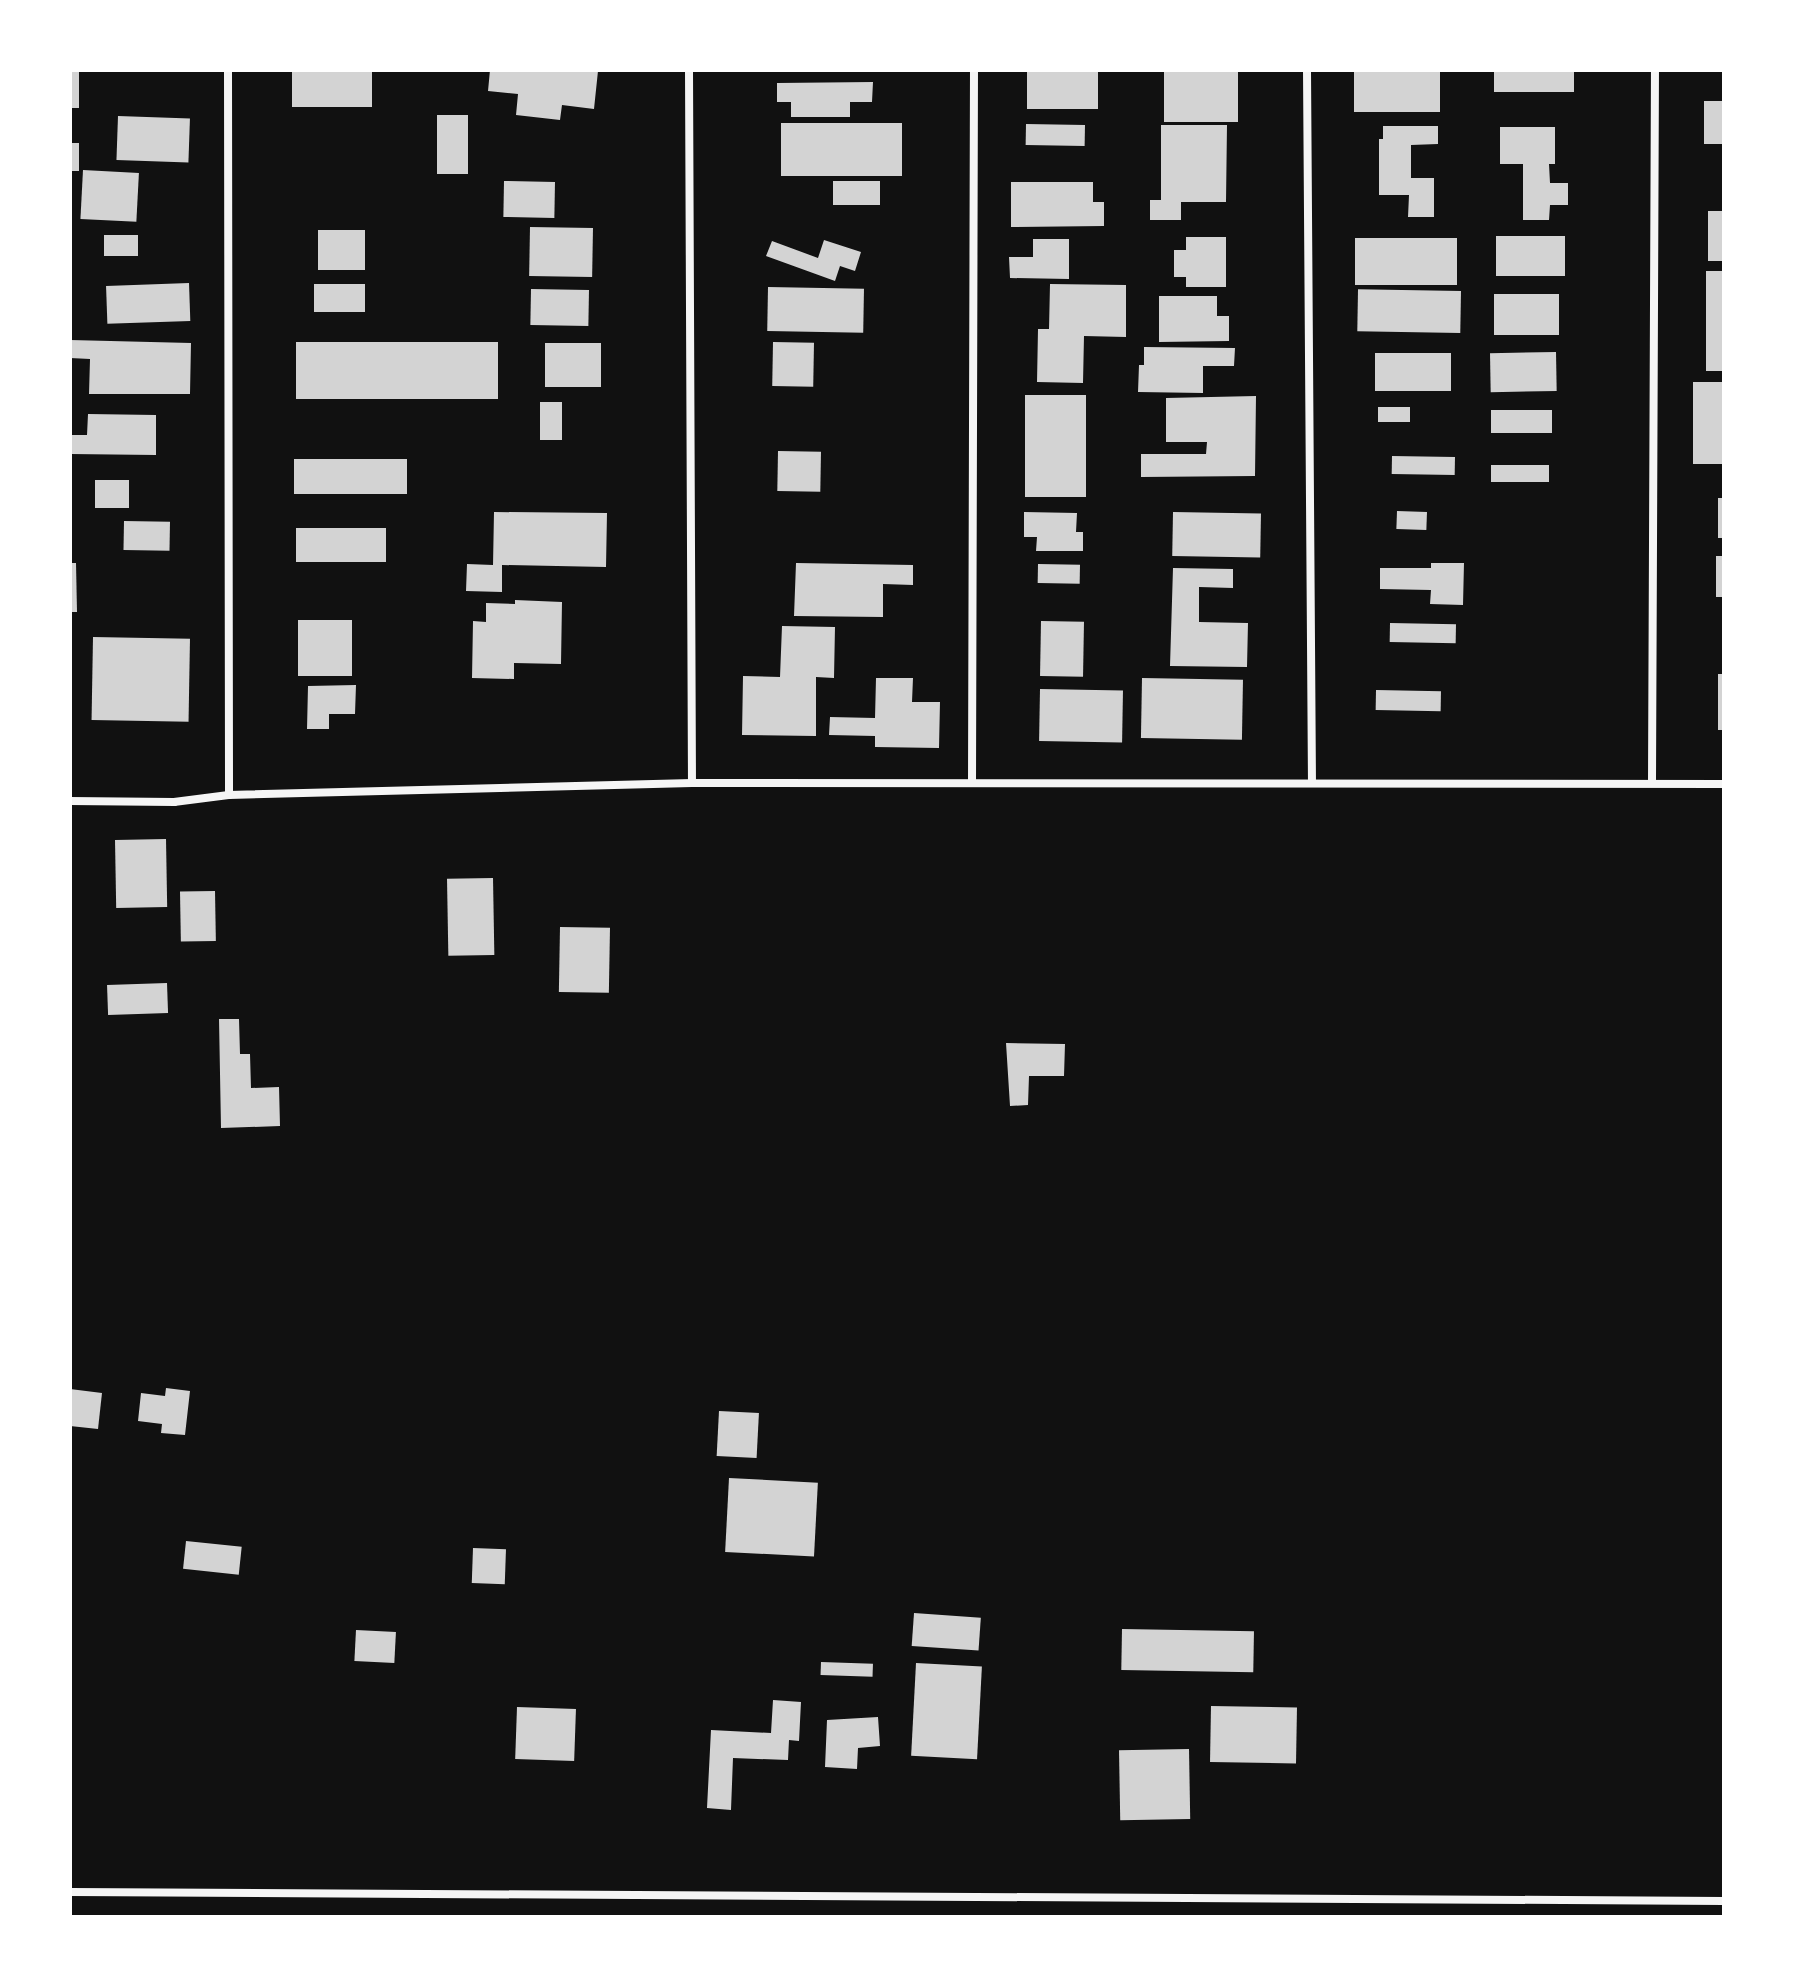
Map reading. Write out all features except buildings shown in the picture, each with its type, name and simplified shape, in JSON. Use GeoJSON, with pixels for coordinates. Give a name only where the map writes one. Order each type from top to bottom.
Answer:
{"type":"FeatureCollection","features":[{"type":"Feature","properties":{"kind":"street"},"geometry":{"type":"LineString","coordinates":[[228,70],[229,795]]}},
{"type":"Feature","properties":{"kind":"street"},"geometry":{"type":"LineString","coordinates":[[689,70],[692,783]]}},
{"type":"Feature","properties":{"kind":"street"},"geometry":{"type":"LineString","coordinates":[[972,783],[974,70]]}},
{"type":"Feature","properties":{"kind":"street"},"geometry":{"type":"LineString","coordinates":[[1307,70],[1312,782]]}},
{"type":"Feature","properties":{"kind":"street"},"geometry":{"type":"LineString","coordinates":[[1652,781],[1655,70]]}},
{"type":"Feature","properties":{"kind":"street"},"geometry":{"type":"LineString","coordinates":[[70,801],[174,802],[229,795],[692,783],[1652,781],[1724,784]]}},
{"type":"Feature","properties":{"kind":"street"},"geometry":{"type":"LineString","coordinates":[[70,1892],[1724,1901]]}}]}
